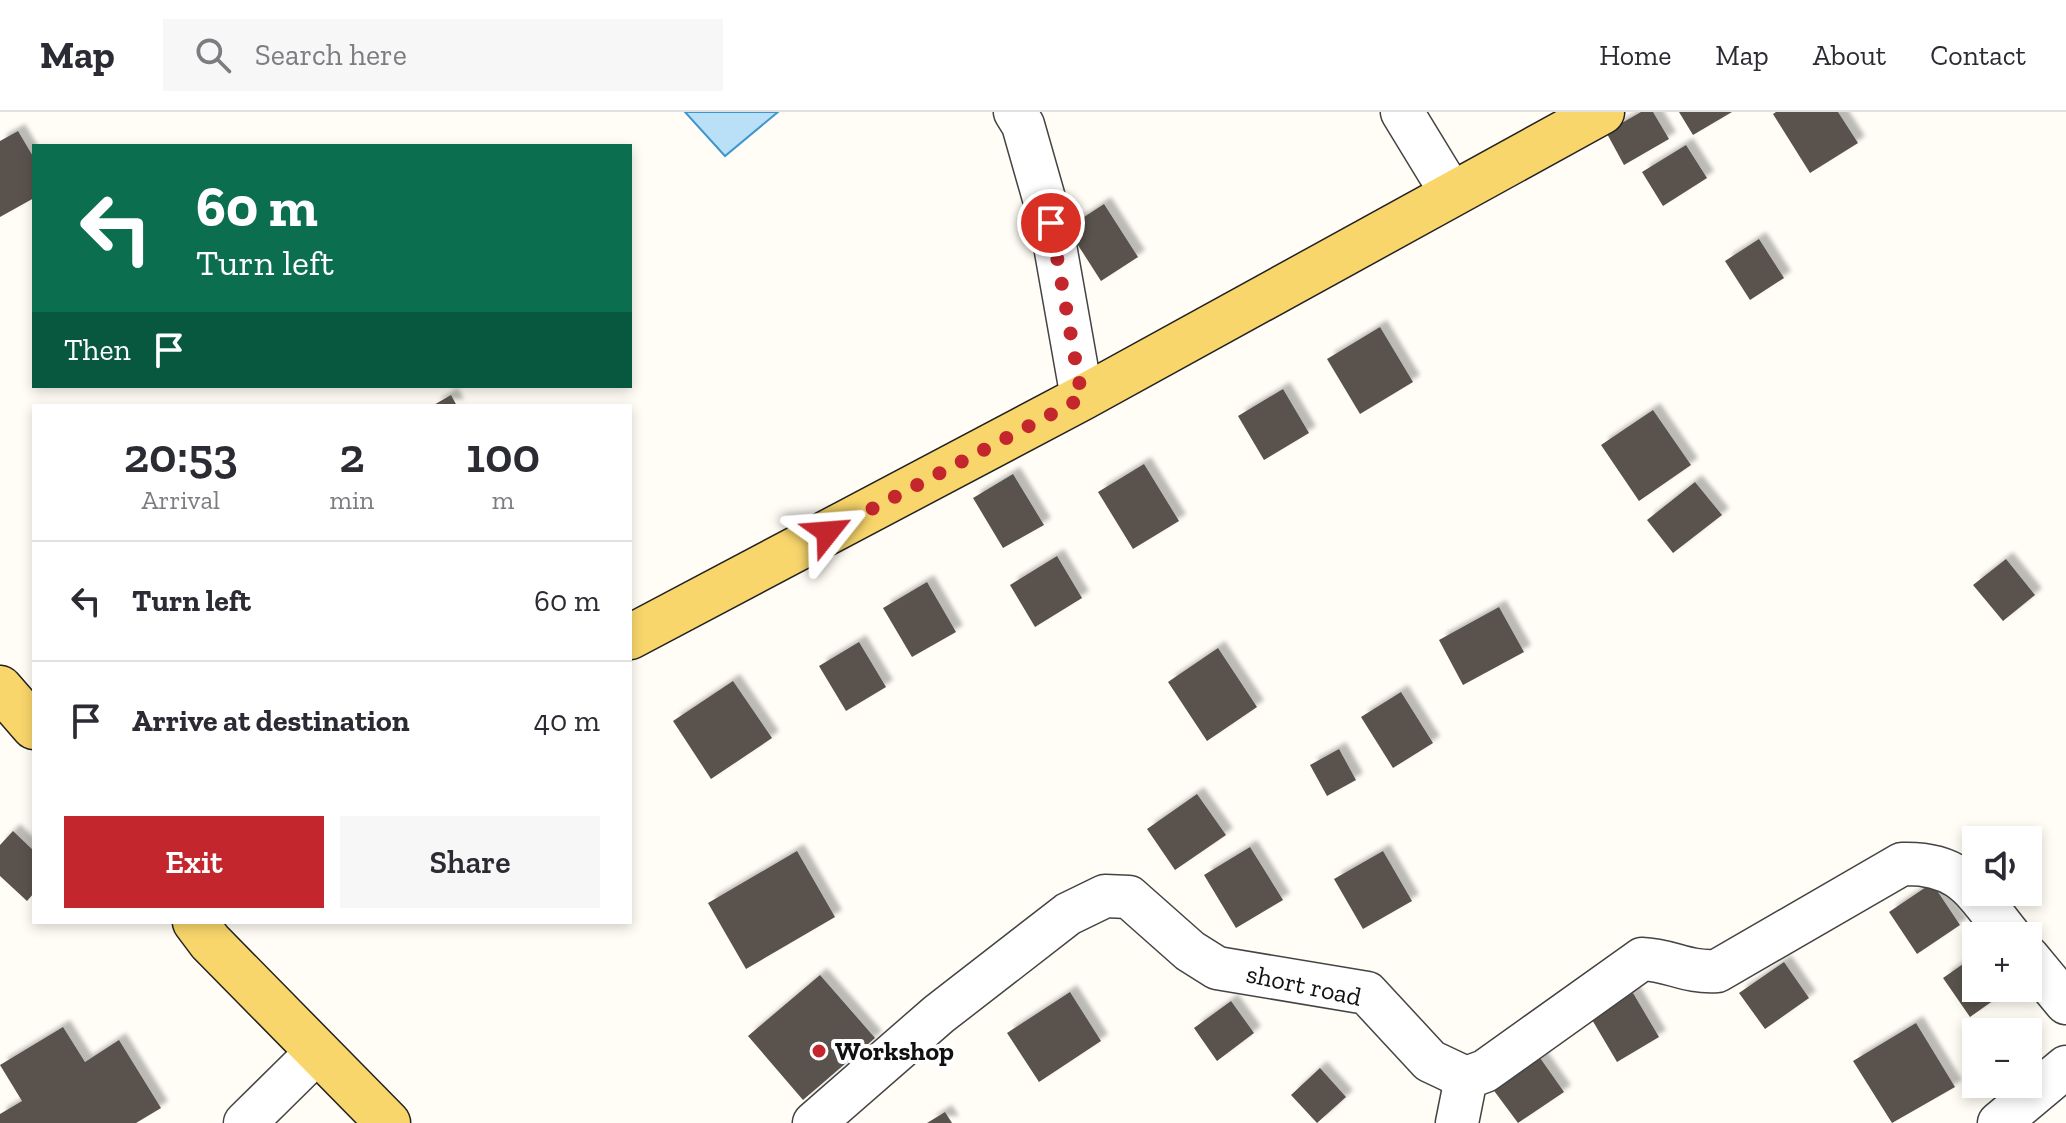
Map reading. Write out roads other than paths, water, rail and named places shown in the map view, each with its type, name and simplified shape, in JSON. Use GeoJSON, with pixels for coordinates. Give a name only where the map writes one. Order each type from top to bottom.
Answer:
{"type":"FeatureCollection","features":[{"type":"Feature","properties":{"kind":"main road"},"geometry":{"type":"LineString","coordinates":[[632,636],[1082,398],[1602,112]]}},
{"type":"Feature","properties":{"kind":"main road"},"geometry":{"type":"LineString","coordinates":[[0,688],[32,725]]}},
{"type":"Feature","properties":{"kind":"main road"},"geometry":{"type":"LineString","coordinates":[[196,924],[210,942],[388,1123]]}},
{"type":"Feature","properties":{"kind":"street"},"geometry":{"type":"LineString","coordinates":[[1015,112],[1023,125],[1051,223],[1082,398]]}},
{"type":"Feature","properties":{"kind":"street"},"geometry":{"type":"LineString","coordinates":[[1402,112],[1452,194]]}},
{"type":"Feature","properties":{"kind":"street"},"geometry":{"type":"LineString","coordinates":[[1457,1123],[1466,1078],[1485,1071],[1642,959],[1659,959],[1692,972],[1717,971],[1902,864],[1929,863],[1962,877],[1999,922]]}},
{"type":"Feature","properties":{"kind":"street","name":"short road"},"geometry":{"type":"LineString","coordinates":[[814,1123],[939,1014],[1068,914],[1105,896],[1129,897],[1190,951],[1217,968],[1367,993],[1430,1061],[1466,1078]]}},
{"type":"Feature","properties":{"kind":"street"},"geometry":{"type":"LineString","coordinates":[[2042,974],[2066,1003]]}},
{"type":"Feature","properties":{"kind":"street"},"geometry":{"type":"LineString","coordinates":[[245,1123],[318,1051]]}},
{"type":"Feature","properties":{"kind":"street"},"geometry":{"type":"LineString","coordinates":[[1999,1123],[2066,1067]]}},
{"type":"Feature","properties":{"kind":"water"},"geometry":{"type":"Polygon","coordinates":[[[685,112],[778,112],[725,156],[685,112]]]}},
{"type":"Feature","properties":{"kind":"place","name":"Workshop"},"geometry":{"type":"Point","coordinates":[819,1051]}}]}
